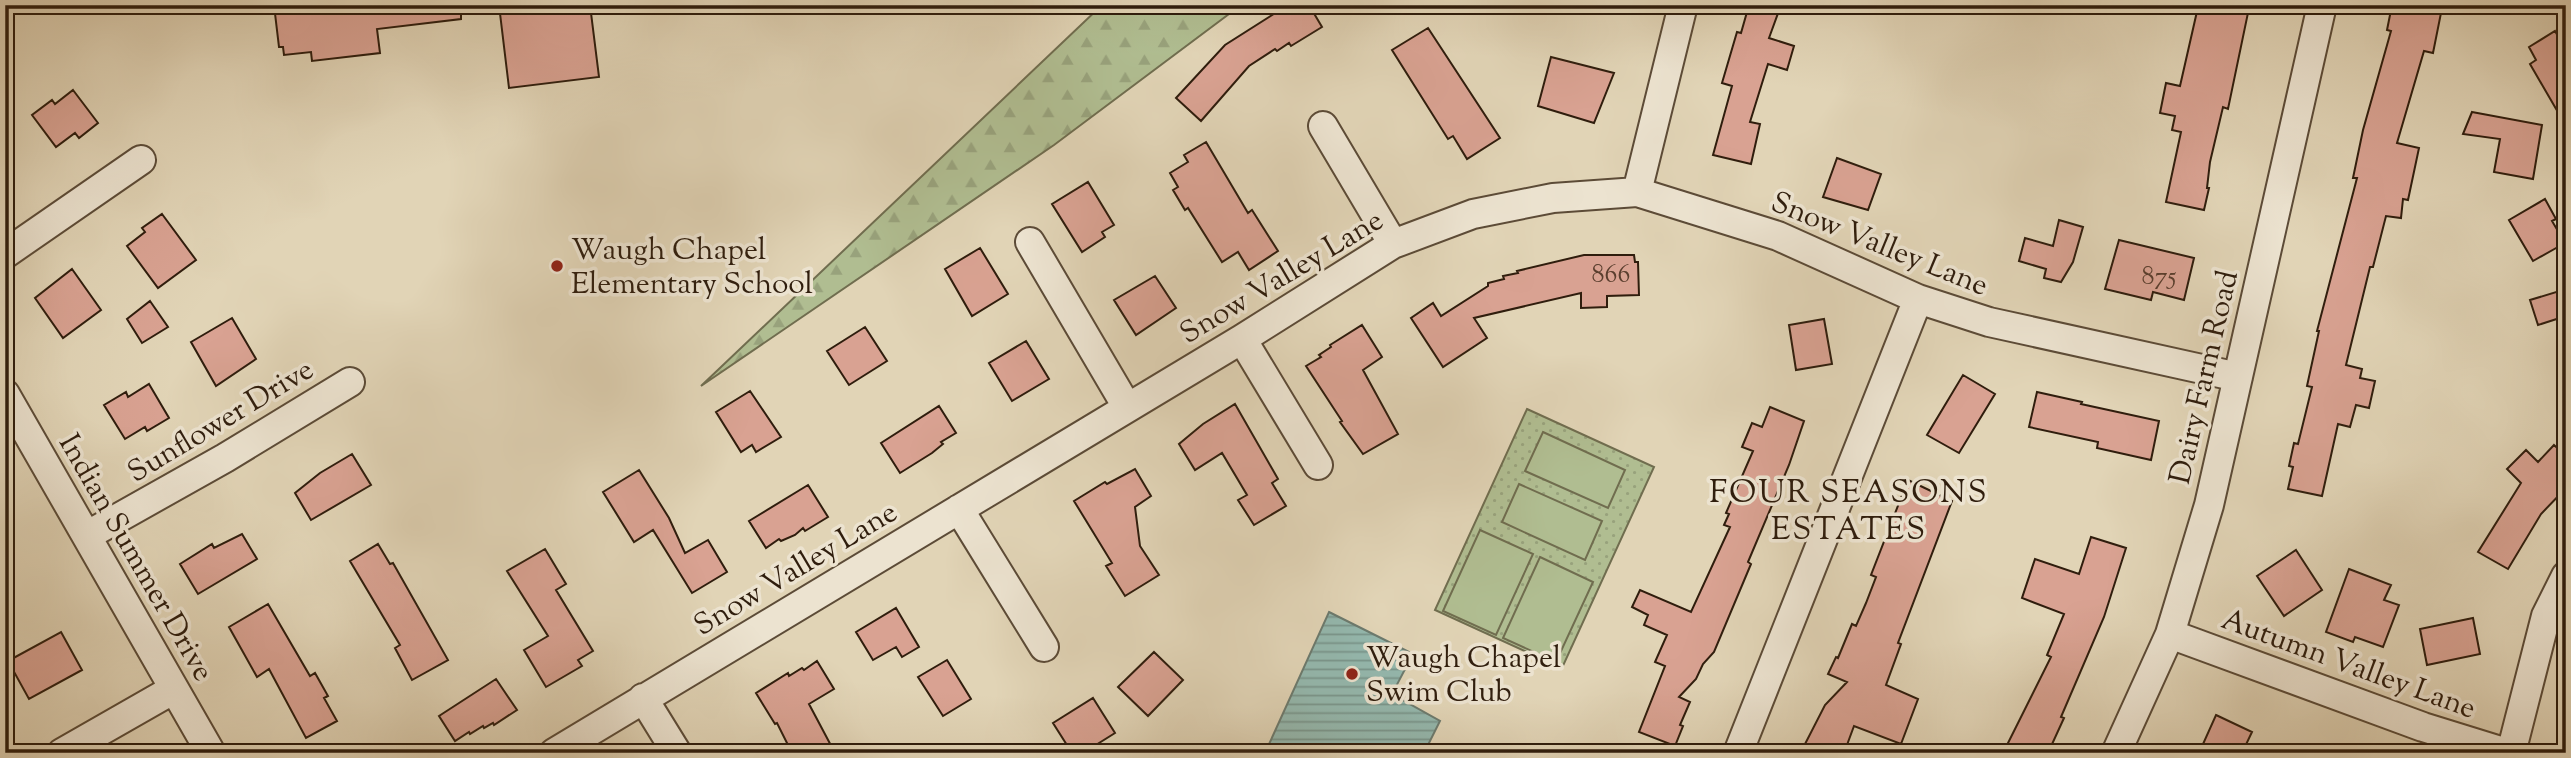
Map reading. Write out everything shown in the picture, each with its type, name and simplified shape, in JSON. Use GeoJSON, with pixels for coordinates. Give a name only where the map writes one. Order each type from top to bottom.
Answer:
{"type":"FeatureCollection","features":[{"type":"Feature","properties":{"kind":"street"},"geometry":{"type":"LineString","coordinates":[[1637,192],[1683,5]]}},
{"type":"Feature","properties":{"kind":"street","name":"Dairy Farm Road"},"geometry":{"type":"LineString","coordinates":[[2116,753],[2170,634],[2208,505],[2322,5]]}},
{"type":"Feature","properties":{"kind":"street"},"geometry":{"type":"LineString","coordinates":[[1323,126],[1393,244]]}},
{"type":"Feature","properties":{"kind":"street"},"geometry":{"type":"LineString","coordinates":[[5,254],[141,160]]}},
{"type":"Feature","properties":{"kind":"street","name":"Snow Valley Lane"},"geometry":{"type":"LineString","coordinates":[[554,753],[1242,339],[1393,244],[1473,214],[1553,198],[1637,192],[1779,236],[1917,299],[1989,322],[2238,377]]}},
{"type":"Feature","properties":{"kind":"street"},"geometry":{"type":"LineString","coordinates":[[1030,242],[1127,407]]}},
{"type":"Feature","properties":{"kind":"street"},"geometry":{"type":"LineString","coordinates":[[1738,753],[1917,299]]}},
{"type":"Feature","properties":{"kind":"street"},"geometry":{"type":"LineString","coordinates":[[1242,339],[1318,465]]}},
{"type":"Feature","properties":{"kind":"street","name":"Sunflower Drive"},"geometry":{"type":"LineString","coordinates":[[88,535],[225,458],[350,382]]}},
{"type":"Feature","properties":{"kind":"street","name":"Indian Summer Drive"},"geometry":{"type":"LineString","coordinates":[[5,394],[211,753]]}},
{"type":"Feature","properties":{"kind":"street"},"geometry":{"type":"LineString","coordinates":[[959,509],[1044,647]]}},
{"type":"Feature","properties":{"kind":"street"},"geometry":{"type":"LineString","coordinates":[[2509,753],[2546,616],[2566,576]]}},
{"type":"Feature","properties":{"kind":"street","name":"Autumn Valley Lane"},"geometry":{"type":"LineString","coordinates":[[2170,634],[2423,727],[2509,753]]}},
{"type":"Feature","properties":{"kind":"street"},"geometry":{"type":"LineString","coordinates":[[62,753],[174,689]]}},
{"type":"Feature","properties":{"kind":"street"},"geometry":{"type":"LineString","coordinates":[[643,698],[677,753]]}},
{"type":"Feature","properties":{"kind":"green space"},"geometry":{"type":"Polygon","coordinates":[[[1102,5],[1241,5],[1054,145],[701,386],[1102,5]]]}},
{"type":"Feature","properties":{"kind":"green space"},"geometry":{"type":"Polygon","coordinates":[[[1527,409],[1654,467],[1562,668],[1435,610],[1527,409]]]}},
{"type":"Feature","properties":{"kind":"green space"},"geometry":{"type":"Polygon","coordinates":[[[1543,432],[1625,470],[1608,508],[1525,471],[1543,432]]]}},
{"type":"Feature","properties":{"kind":"green space"},"geometry":{"type":"Polygon","coordinates":[[[1519,484],[1602,521],[1585,560],[1502,522],[1519,484]]]}},
{"type":"Feature","properties":{"kind":"green space"},"geometry":{"type":"Polygon","coordinates":[[[1480,530],[1533,554],[1496,635],[1443,611],[1480,530]]]}},
{"type":"Feature","properties":{"kind":"green space"},"geometry":{"type":"Polygon","coordinates":[[[1540,557],[1593,582],[1556,662],[1503,638],[1540,557]]]}},
{"type":"Feature","properties":{"kind":"water","name":"Waugh Chapel Swim Club"},"geometry":{"type":"Polygon","coordinates":[[[1329,612],[1413,654],[1392,694],[1440,721],[1424,753],[1265,753],[1329,612]]]}},
{"type":"Feature","properties":{"kind":"building"},"geometry":{"type":"Polygon","coordinates":[[[274,5],[461,5],[461,19],[377,29],[380,53],[312,61],[311,52],[284,55],[283,47],[279,47],[274,5]]]}},
{"type":"Feature","properties":{"kind":"building"},"geometry":{"type":"Polygon","coordinates":[[[499,5],[590,5],[599,77],[509,88],[499,5]]]}},
{"type":"Feature","properties":{"kind":"building"},"geometry":{"type":"Polygon","coordinates":[[[1288,5],[1309,5],[1322,27],[1291,46],[1289,43],[1277,51],[1275,49],[1249,66],[1201,121],[1176,98],[1225,45],[1288,5]]]}},
{"type":"Feature","properties":{"kind":"building"},"geometry":{"type":"Polygon","coordinates":[[[1749,5],[1781,5],[1769,38],[1794,46],[1787,70],[1768,64],[1750,122],[1760,124],[1751,164],[1713,155],[1732,86],[1722,83],[1737,32],[1741,33],[1749,5]]]}},
{"type":"Feature","properties":{"kind":"building"},"geometry":{"type":"Polygon","coordinates":[[[2210,5],[2249,8],[2228,109],[2223,107],[2210,162],[2209,188],[2204,210],[2166,202],[2181,132],[2172,130],[2175,116],[2160,113],[2166,83],[2180,86],[2198,7],[2209,9],[2210,5]]]}},
{"type":"Feature","properties":{"kind":"building"},"geometry":{"type":"Polygon","coordinates":[[[2392,5],[2428,5],[2426,12],[2441,13],[2433,53],[2424,51],[2397,143],[2419,148],[2408,200],[2403,199],[2401,218],[2386,216],[2373,267],[2370,267],[2346,365],[2362,369],[2360,378],[2375,381],[2369,408],[2356,405],[2350,427],[2338,424],[2322,496],[2288,489],[2293,467],[2289,466],[2294,443],[2298,444],[2312,387],[2307,386],[2317,331],[2357,178],[2353,178],[2363,130],[2391,31],[2387,30],[2392,5]]]}},
{"type":"Feature","properties":{"kind":"building"},"geometry":{"type":"Polygon","coordinates":[[[1428,28],[1500,138],[1467,159],[1453,136],[1448,139],[1392,50],[1428,28]]]}},
{"type":"Feature","properties":{"kind":"building"},"geometry":{"type":"Polygon","coordinates":[[[2555,31],[2566,50],[2566,126],[2530,64],[2536,60],[2529,47],[2555,31]]]}},
{"type":"Feature","properties":{"kind":"building"},"geometry":{"type":"Polygon","coordinates":[[[1551,57],[1614,73],[1594,123],[1538,106],[1551,57]]]}},
{"type":"Feature","properties":{"kind":"building"},"geometry":{"type":"Polygon","coordinates":[[[73,90],[98,123],[79,138],[75,133],[56,147],[32,115],[52,100],[55,104],[73,90]]]}},
{"type":"Feature","properties":{"kind":"building"},"geometry":{"type":"Polygon","coordinates":[[[2472,112],[2542,125],[2533,179],[2494,172],[2500,139],[2463,134],[2472,112]]]}},
{"type":"Feature","properties":{"kind":"building"},"geometry":{"type":"Polygon","coordinates":[[[1206,142],[1248,213],[1252,210],[1278,251],[1249,270],[1238,252],[1222,262],[1188,208],[1185,210],[1173,190],[1178,187],[1170,173],[1188,162],[1184,155],[1206,142]]]}},
{"type":"Feature","properties":{"kind":"building"},"geometry":{"type":"Polygon","coordinates":[[[1837,158],[1881,174],[1868,210],[1823,197],[1837,158]]]}},
{"type":"Feature","properties":{"kind":"building"},"geometry":{"type":"Polygon","coordinates":[[[1088,182],[1114,225],[1102,232],[1105,237],[1082,252],[1052,204],[1088,182]]]}},
{"type":"Feature","properties":{"kind":"building"},"geometry":{"type":"Polygon","coordinates":[[[2545,199],[2556,219],[2552,221],[2565,243],[2533,261],[2509,220],[2545,199]]]}},
{"type":"Feature","properties":{"kind":"building"},"geometry":{"type":"Polygon","coordinates":[[[162,214],[196,260],[158,288],[127,246],[145,232],[142,228],[162,214]]]}},
{"type":"Feature","properties":{"kind":"building"},"geometry":{"type":"Polygon","coordinates":[[[2059,220],[2083,227],[2073,262],[2061,282],[2044,278],[2046,269],[2019,261],[2025,238],[2053,246],[2059,220]]]}},
{"type":"Feature","properties":{"kind":"building"},"geometry":{"type":"Polygon","coordinates":[[[2119,240],[2194,258],[2184,300],[2153,292],[2151,300],[2105,289],[2119,240]]]}},
{"type":"Feature","properties":{"kind":"building"},"geometry":{"type":"Polygon","coordinates":[[[980,248],[1008,294],[972,316],[945,269],[980,248]]]}},
{"type":"Feature","properties":{"kind":"building"},"geometry":{"type":"Polygon","coordinates":[[[1584,255],[1634,255],[1635,262],[1638,262],[1639,295],[1607,296],[1607,307],[1581,308],[1581,293],[1474,318],[1487,338],[1443,367],[1411,318],[1433,303],[1441,316],[1488,286],[1488,283],[1504,279],[1503,276],[1584,255]]]}},
{"type":"Feature","properties":{"kind":"building"},"geometry":{"type":"Polygon","coordinates":[[[72,269],[101,310],[63,338],[35,298],[72,269]]]}},
{"type":"Feature","properties":{"kind":"building"},"geometry":{"type":"Polygon","coordinates":[[[1155,276],[1176,308],[1136,335],[1114,300],[1155,276]]]}},
{"type":"Feature","properties":{"kind":"building"},"geometry":{"type":"Polygon","coordinates":[[[2566,289],[2566,316],[2538,325],[2530,300],[2566,289]]]}},
{"type":"Feature","properties":{"kind":"building"},"geometry":{"type":"Polygon","coordinates":[[[150,301],[168,327],[142,343],[127,319],[150,301]]]}},
{"type":"Feature","properties":{"kind":"building"},"geometry":{"type":"Polygon","coordinates":[[[232,318],[256,359],[216,386],[191,342],[232,318]]]}},
{"type":"Feature","properties":{"kind":"building"},"geometry":{"type":"Polygon","coordinates":[[[1824,319],[1832,364],[1796,370],[1789,325],[1824,319]]]}},
{"type":"Feature","properties":{"kind":"building"},"geometry":{"type":"Polygon","coordinates":[[[1362,325],[1382,357],[1363,370],[1398,434],[1363,454],[1306,366],[1321,357],[1319,355],[1331,347],[1330,345],[1362,325]]]}},
{"type":"Feature","properties":{"kind":"building"},"geometry":{"type":"Polygon","coordinates":[[[865,327],[887,361],[849,385],[827,351],[865,327]]]}},
{"type":"Feature","properties":{"kind":"building"},"geometry":{"type":"Polygon","coordinates":[[[1026,341],[1049,379],[1012,401],[989,363],[1026,341]]]}},
{"type":"Feature","properties":{"kind":"building"},"geometry":{"type":"Polygon","coordinates":[[[1963,375],[1995,394],[1959,453],[1927,435],[1963,375]]]}},
{"type":"Feature","properties":{"kind":"building"},"geometry":{"type":"Polygon","coordinates":[[[149,384],[169,418],[147,431],[145,427],[125,439],[104,405],[126,392],[128,397],[149,384]]]}},
{"type":"Feature","properties":{"kind":"building"},"geometry":{"type":"Polygon","coordinates":[[[750,391],[781,437],[756,452],[752,445],[741,452],[716,412],[750,391]]]}},
{"type":"Feature","properties":{"kind":"building"},"geometry":{"type":"Polygon","coordinates":[[[2037,392],[2159,421],[2151,460],[2097,448],[2098,442],[2029,427],[2037,392]]]}},
{"type":"Feature","properties":{"kind":"building"},"geometry":{"type":"Polygon","coordinates":[[[1235,404],[1278,479],[1272,483],[1286,506],[1254,525],[1238,500],[1247,495],[1222,453],[1195,470],[1179,444],[1203,424],[1235,404]]]}},
{"type":"Feature","properties":{"kind":"building"},"geometry":{"type":"Polygon","coordinates":[[[939,406],[956,433],[941,442],[943,444],[932,453],[900,473],[881,443],[939,406]]]}},
{"type":"Feature","properties":{"kind":"building"},"geometry":{"type":"Polygon","coordinates":[[[1770,407],[1804,421],[1789,465],[1748,562],[1751,564],[1714,652],[1703,664],[1696,679],[1679,697],[1690,702],[1675,746],[1639,732],[1665,666],[1655,662],[1667,635],[1644,625],[1648,615],[1632,607],[1640,590],[1691,612],[1730,527],[1724,525],[1729,514],[1726,513],[1753,451],[1742,447],[1752,423],[1762,427],[1770,407]]]}},
{"type":"Feature","properties":{"kind":"building"},"geometry":{"type":"Polygon","coordinates":[[[2554,445],[2566,456],[2566,488],[2541,514],[2508,569],[2478,552],[2521,483],[2507,469],[2526,450],[2538,462],[2554,445]]]}},
{"type":"Feature","properties":{"kind":"building"},"geometry":{"type":"Polygon","coordinates":[[[352,454],[371,485],[311,520],[295,493],[320,473],[352,454]]]}},
{"type":"Feature","properties":{"kind":"building"},"geometry":{"type":"Polygon","coordinates":[[[1135,469],[1151,496],[1135,507],[1140,546],[1159,575],[1125,596],[1106,566],[1112,563],[1074,501],[1105,482],[1107,484],[1135,469]]]}},
{"type":"Feature","properties":{"kind":"building"},"geometry":{"type":"Polygon","coordinates":[[[639,470],[669,518],[685,553],[708,540],[727,572],[692,593],[653,530],[634,542],[603,492],[639,470]]]}},
{"type":"Feature","properties":{"kind":"building"},"geometry":{"type":"Polygon","coordinates":[[[1908,480],[1952,501],[1898,643],[1901,644],[1886,685],[1918,699],[1901,744],[1854,726],[1844,753],[1821,753],[1804,746],[1825,705],[1847,682],[1828,674],[1852,624],[1856,626],[1866,603],[1876,577],[1871,575],[1908,480]]]}},
{"type":"Feature","properties":{"kind":"building"},"geometry":{"type":"Polygon","coordinates":[[[808,485],[828,517],[805,531],[803,528],[795,535],[781,541],[779,539],[766,548],[749,521],[808,485]]]}},
{"type":"Feature","properties":{"kind":"building"},"geometry":{"type":"Polygon","coordinates":[[[242,534],[257,559],[198,594],[180,564],[212,544],[214,548],[242,534]]]}},
{"type":"Feature","properties":{"kind":"building"},"geometry":{"type":"Polygon","coordinates":[[[2091,537],[2126,548],[2104,617],[2061,717],[2064,718],[2048,753],[2003,753],[2051,657],[2047,655],[2064,614],[2022,598],[2035,559],[2079,574],[2091,537]]]}},
{"type":"Feature","properties":{"kind":"building"},"geometry":{"type":"Polygon","coordinates":[[[378,544],[390,564],[393,563],[448,660],[412,680],[395,648],[400,645],[350,561],[378,544]]]}},
{"type":"Feature","properties":{"kind":"building"},"geometry":{"type":"Polygon","coordinates":[[[545,549],[566,584],[556,590],[593,651],[578,660],[582,666],[546,687],[524,650],[548,636],[507,571],[545,549]]]}},
{"type":"Feature","properties":{"kind":"building"},"geometry":{"type":"Polygon","coordinates":[[[2296,550],[2322,590],[2284,616],[2257,576],[2296,550]]]}},
{"type":"Feature","properties":{"kind":"building"},"geometry":{"type":"Polygon","coordinates":[[[2349,569],[2391,585],[2384,600],[2399,605],[2383,647],[2355,637],[2353,642],[2326,632],[2349,569]]]}},
{"type":"Feature","properties":{"kind":"building"},"geometry":{"type":"Polygon","coordinates":[[[268,604],[310,676],[315,673],[328,696],[324,698],[337,721],[306,738],[269,669],[257,677],[229,627],[268,604]]]}},
{"type":"Feature","properties":{"kind":"building"},"geometry":{"type":"Polygon","coordinates":[[[896,608],[919,647],[902,657],[896,647],[873,660],[856,632],[896,608]]]}},
{"type":"Feature","properties":{"kind":"building"},"geometry":{"type":"Polygon","coordinates":[[[2473,618],[2480,654],[2427,665],[2420,629],[2473,618]]]}},
{"type":"Feature","properties":{"kind":"building"},"geometry":{"type":"Polygon","coordinates":[[[61,632],[82,670],[29,699],[8,661],[61,632]]]}},
{"type":"Feature","properties":{"kind":"building"},"geometry":{"type":"Polygon","coordinates":[[[1154,652],[1183,680],[1148,716],[1118,687],[1154,652]]]}},
{"type":"Feature","properties":{"kind":"building"},"geometry":{"type":"Polygon","coordinates":[[[947,660],[971,699],[943,716],[918,677],[947,660]]]}},
{"type":"Feature","properties":{"kind":"building"},"geometry":{"type":"Polygon","coordinates":[[[817,661],[834,689],[809,704],[835,753],[792,753],[777,723],[775,724],[756,693],[788,673],[789,676],[802,668],[804,670],[817,661]]]}},
{"type":"Feature","properties":{"kind":"building"},"geometry":{"type":"Polygon","coordinates":[[[496,679],[517,710],[494,725],[483,726],[455,741],[439,716],[496,679]]]}},
{"type":"Feature","properties":{"kind":"building"},"geometry":{"type":"Polygon","coordinates":[[[1093,698],[1115,733],[1083,753],[1072,753],[1053,723],[1093,698]]]}},
{"type":"Feature","properties":{"kind":"building"},"geometry":{"type":"Polygon","coordinates":[[[2216,715],[2252,732],[2242,753],[2199,753],[2216,715]]]}},
{"type":"Feature","properties":{"kind":"place","name":"Waugh Chapel Elementary School"},"geometry":{"type":"Point","coordinates":[557,266]}},
{"type":"Feature","properties":{"kind":"place","name":"Waugh Chapel Swim Club"},"geometry":{"type":"Point","coordinates":[1352,674]}},
{"type":"Feature","properties":{"kind":"district","name":"FOUR SEASONS ESTATES"},"geometry":{"type":"Point","coordinates":[1849,510]}}]}
